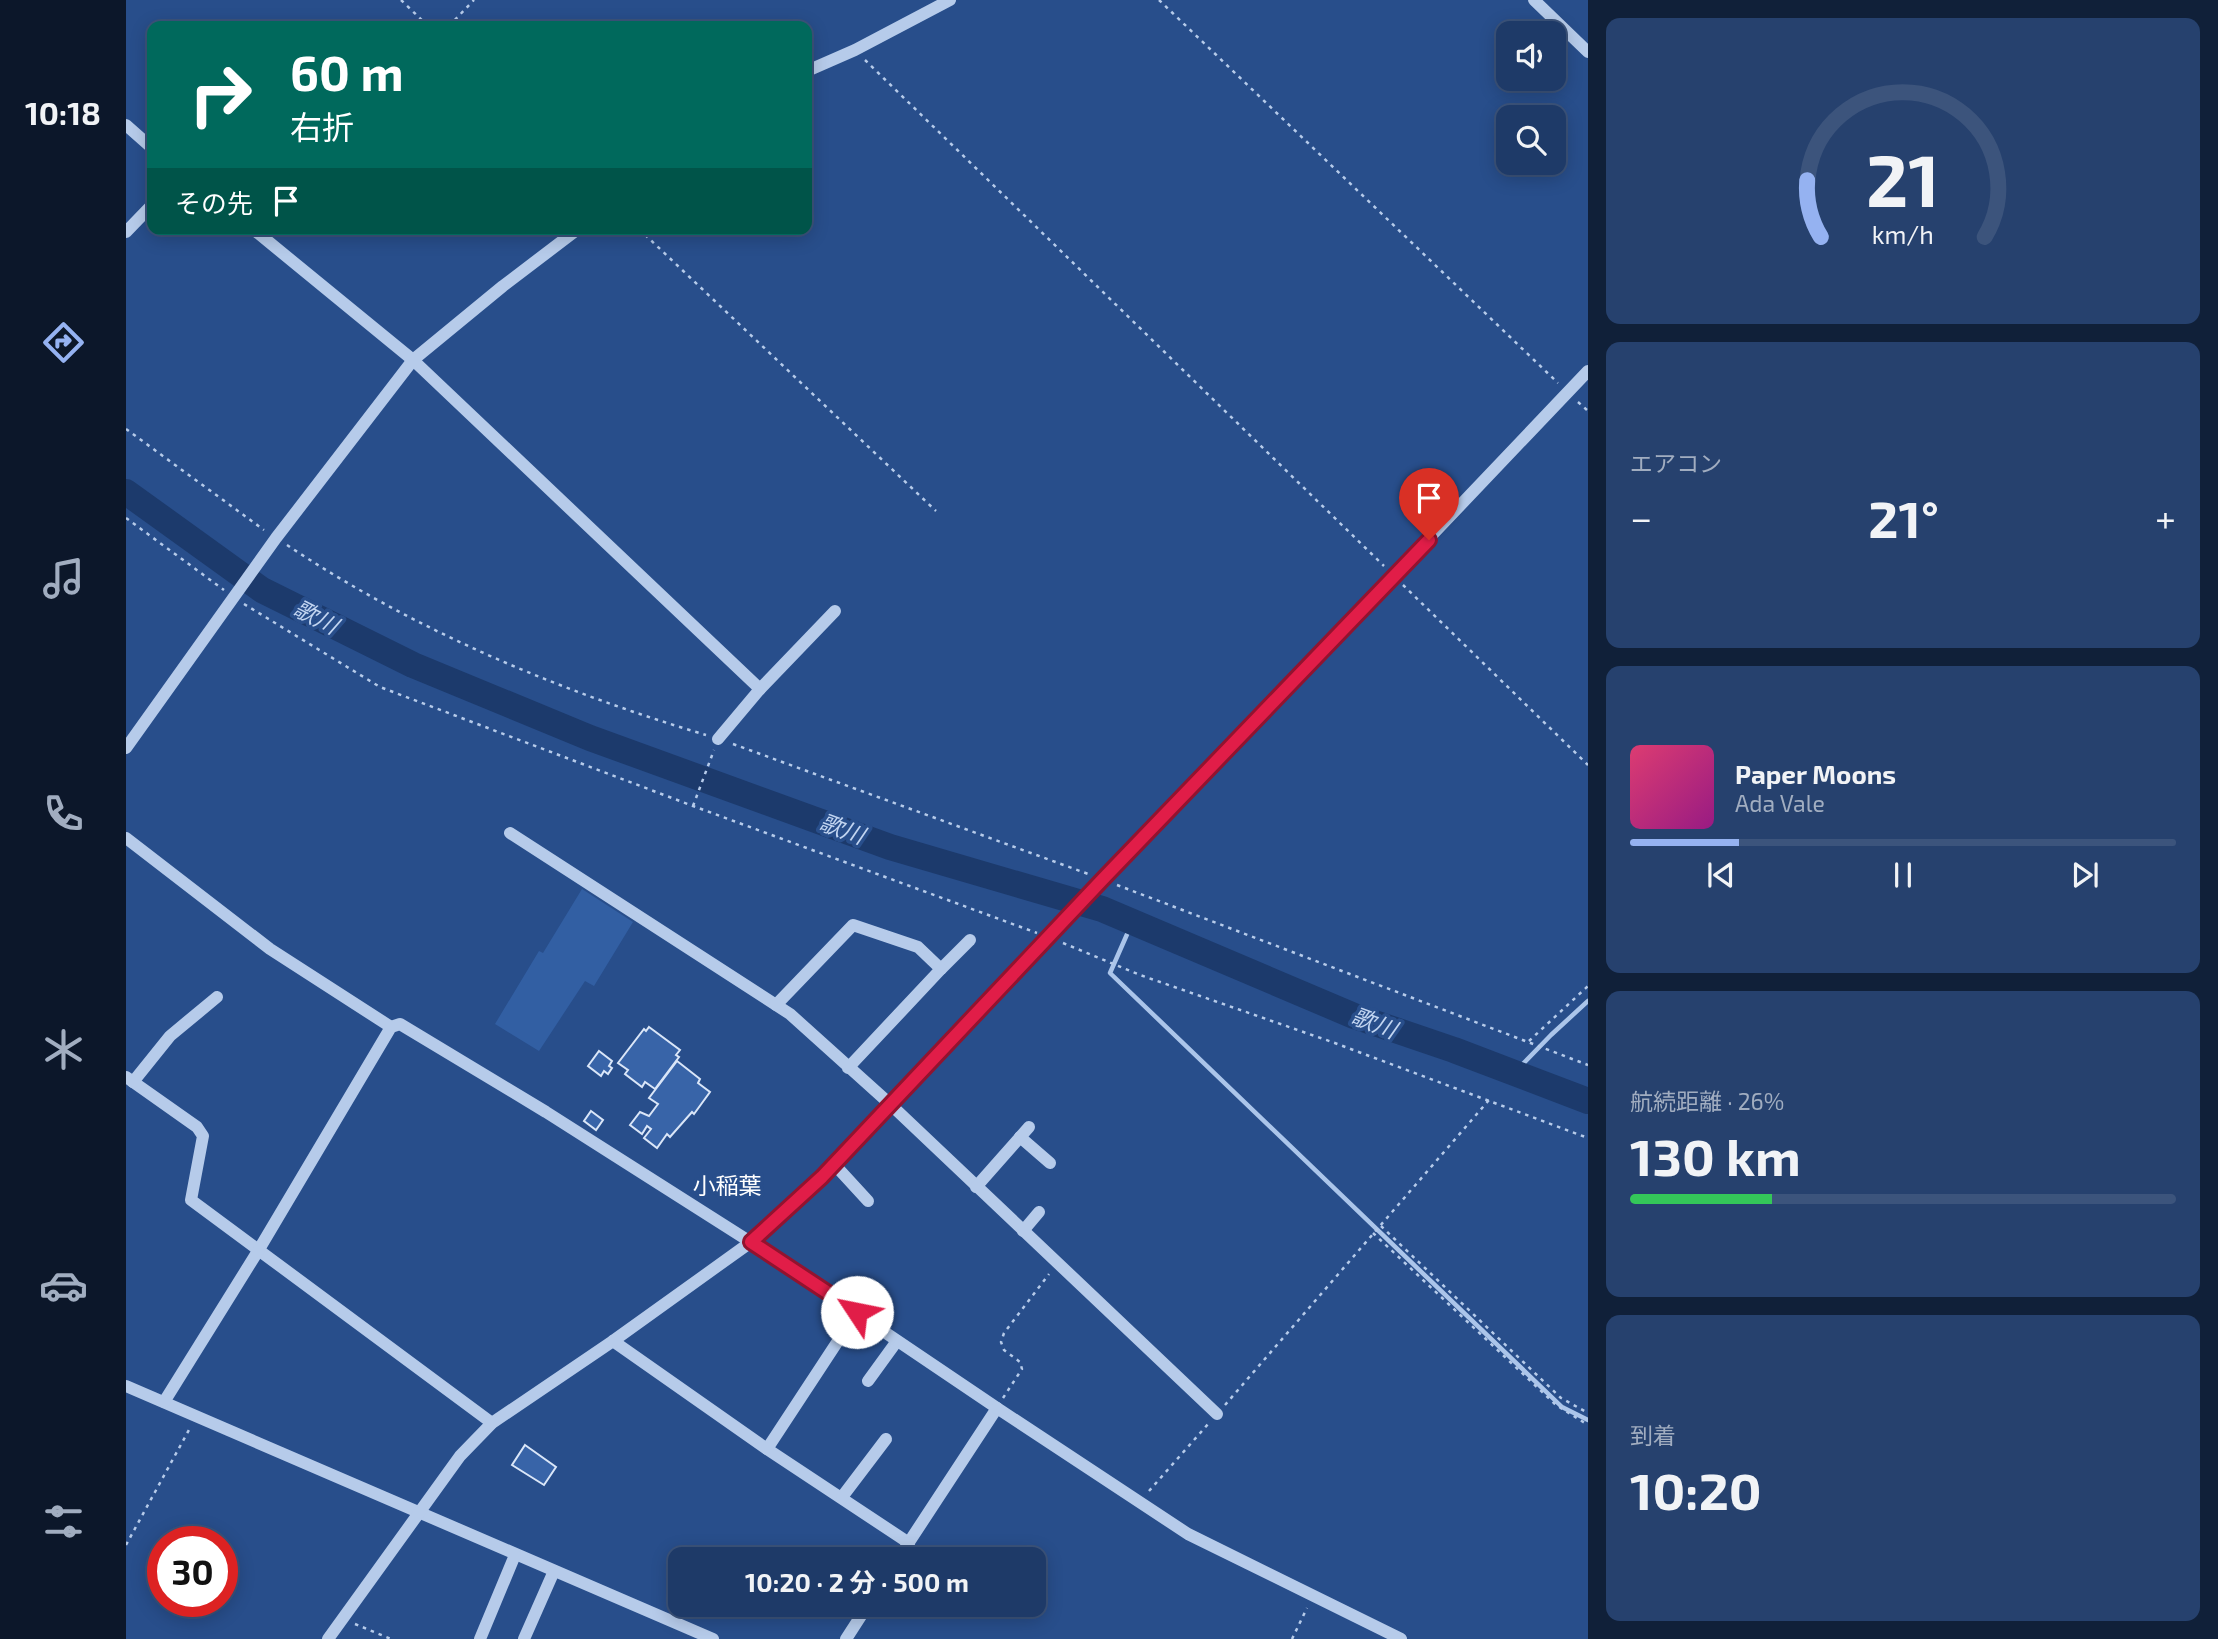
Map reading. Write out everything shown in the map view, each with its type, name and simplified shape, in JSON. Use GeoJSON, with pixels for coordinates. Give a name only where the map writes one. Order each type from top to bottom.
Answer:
{"type":"FeatureCollection","features":[{"type":"Feature","properties":{"kind":"street"},"geometry":{"type":"LineString","coordinates":[[812,69],[855,50],[950,0]]}},
{"type":"Feature","properties":{"kind":"street"},"geometry":{"type":"LineString","coordinates":[[1534,0],[1588,52]]}},
{"type":"Feature","properties":{"kind":"street"},"geometry":{"type":"LineString","coordinates":[[126,125],[147,144]]}},
{"type":"Feature","properties":{"kind":"street"},"geometry":{"type":"LineString","coordinates":[[126,232],[147,210]]}},
{"type":"Feature","properties":{"kind":"street"},"geometry":{"type":"LineString","coordinates":[[260,235],[413,360],[760,688]]}},
{"type":"Feature","properties":{"kind":"street"},"geometry":{"type":"LineString","coordinates":[[126,748],[276,538],[413,360],[570,235]]}},
{"type":"Feature","properties":{"kind":"street"},"geometry":{"type":"LineString","coordinates":[[328,1639],[460,1457],[492,1423],[751,1242],[834,1164],[1588,371]]}},
{"type":"Feature","properties":{"kind":"street"},"geometry":{"type":"LineString","coordinates":[[718,739],[760,688],[835,611]]}},
{"type":"Feature","properties":{"kind":"street"},"geometry":{"type":"LineString","coordinates":[[510,834],[790,1014],[890,1104],[1217,1414]]}},
{"type":"Feature","properties":{"kind":"street"},"geometry":{"type":"LineString","coordinates":[[126,838],[270,949],[391,1027]]}},
{"type":"Feature","properties":{"kind":"street"},"geometry":{"type":"LineString","coordinates":[[776,1005],[853,925],[918,947],[941,969]]}},
{"type":"Feature","properties":{"kind":"street"},"geometry":{"type":"LineString","coordinates":[[848,1069],[891,1014],[970,940]]}},
{"type":"Feature","properties":{"kind":"street"},"geometry":{"type":"LineString","coordinates":[[217,997],[170,1036],[129,1080],[197,1127],[203,1136],[191,1200],[492,1423]]}},
{"type":"Feature","properties":{"kind":"street"},"geometry":{"type":"LineString","coordinates":[[164,1402],[258,1251],[391,1027],[400,1024],[546,1112],[751,1242],[1188,1534],[1401,1639]]}},
{"type":"Feature","properties":{"kind":"street"},"geometry":{"type":"LineString","coordinates":[[976,1187],[1024,1132],[1050,1163]]}},
{"type":"Feature","properties":{"kind":"street"},"geometry":{"type":"LineString","coordinates":[[834,1164],[868,1201]]}},
{"type":"Feature","properties":{"kind":"street"},"geometry":{"type":"LineString","coordinates":[[1023,1231],[1040,1212]]}},
{"type":"Feature","properties":{"kind":"street"},"geometry":{"type":"LineString","coordinates":[[767,1449],[857,1312]]}},
{"type":"Feature","properties":{"kind":"street"},"geometry":{"type":"LineString","coordinates":[[613,1341],[767,1449],[909,1543]]}},
{"type":"Feature","properties":{"kind":"street"},"geometry":{"type":"LineString","coordinates":[[868,1381],[897,1341]]}},
{"type":"Feature","properties":{"kind":"street"},"geometry":{"type":"LineString","coordinates":[[126,1386],[713,1639]]}},
{"type":"Feature","properties":{"kind":"street"},"geometry":{"type":"LineString","coordinates":[[906,1547],[997,1408]]}},
{"type":"Feature","properties":{"kind":"street"},"geometry":{"type":"LineString","coordinates":[[842,1497],[886,1438]]}},
{"type":"Feature","properties":{"kind":"street"},"geometry":{"type":"LineString","coordinates":[[480,1639],[515,1555]]}},
{"type":"Feature","properties":{"kind":"street"},"geometry":{"type":"LineString","coordinates":[[524,1639],[554,1571]]}},
{"type":"Feature","properties":{"kind":"street"},"geometry":{"type":"LineString","coordinates":[[846,1639],[860,1617]]}},
{"type":"Feature","properties":{"kind":"path"},"geometry":{"type":"LineString","coordinates":[[401,0],[423,21]]}},
{"type":"Feature","properties":{"kind":"path"},"geometry":{"type":"LineString","coordinates":[[454,21],[474,0]]}},
{"type":"Feature","properties":{"kind":"path"},"geometry":{"type":"LineString","coordinates":[[1159,0],[1588,411]]}},
{"type":"Feature","properties":{"kind":"path"},"geometry":{"type":"LineString","coordinates":[[855,50],[1588,765]]}},
{"type":"Feature","properties":{"kind":"path"},"geometry":{"type":"LineString","coordinates":[[645,235],[936,510]]}},
{"type":"Feature","properties":{"kind":"path"},"geometry":{"type":"LineString","coordinates":[[126,429],[276,538],[340,580],[448,638],[626,711],[718,739],[1588,1065]]}},
{"type":"Feature","properties":{"kind":"path"},"geometry":{"type":"LineString","coordinates":[[126,518],[233,597],[380,687],[693,806],[1052,934],[1140,975],[1332,1042],[1588,1138]]}},
{"type":"Feature","properties":{"kind":"path"},"geometry":{"type":"LineString","coordinates":[[693,806],[718,739]]}},
{"type":"Feature","properties":{"kind":"path"},"geometry":{"type":"LineString","coordinates":[[1528,1042],[1588,986]]}},
{"type":"Feature","properties":{"kind":"path"},"geometry":{"type":"LineString","coordinates":[[1139,1502],[1489,1100]]}},
{"type":"Feature","properties":{"kind":"path"},"geometry":{"type":"LineString","coordinates":[[1380,1226],[1561,1398],[1588,1413]]}},
{"type":"Feature","properties":{"kind":"path"},"geometry":{"type":"LineString","coordinates":[[1373,1233],[1556,1405],[1588,1425]]}},
{"type":"Feature","properties":{"kind":"path"},"geometry":{"type":"LineString","coordinates":[[997,1408],[1022,1369],[1020,1363],[1004,1350],[1000,1342],[1057,1263]]}},
{"type":"Feature","properties":{"kind":"path"},"geometry":{"type":"LineString","coordinates":[[126,1545],[196,1416]]}},
{"type":"Feature","properties":{"kind":"path"},"geometry":{"type":"LineString","coordinates":[[1292,1639],[1314,1596]]}},
{"type":"Feature","properties":{"kind":"path"},"geometry":{"type":"LineString","coordinates":[[342,1618],[391,1639]]}},
{"type":"Feature","properties":{"kind":"shaded area"},"geometry":{"type":"Polygon","coordinates":[[[582,889],[633,922],[594,986],[585,981],[539,1051],[495,1024],[539,951],[543,953],[582,889]]]}},
{"type":"Feature","properties":{"kind":"building"},"geometry":{"type":"Polygon","coordinates":[[[649,1027],[680,1050],[676,1055],[679,1057],[655,1089],[645,1082],[642,1087],[625,1074],[628,1070],[618,1063],[644,1029],[646,1031],[649,1027]]]}},
{"type":"Feature","properties":{"kind":"building"},"geometry":{"type":"Polygon","coordinates":[[[599,1051],[612,1061],[608,1074],[604,1071],[601,1076],[588,1066],[599,1051]]]}},
{"type":"Feature","properties":{"kind":"building"},"geometry":{"type":"Polygon","coordinates":[[[677,1061],[700,1079],[698,1083],[710,1092],[694,1114],[692,1112],[670,1137],[667,1134],[657,1148],[644,1138],[651,1129],[647,1126],[642,1134],[630,1125],[640,1112],[649,1116],[658,1104],[649,1098],[677,1061]]]}},
{"type":"Feature","properties":{"kind":"building"},"geometry":{"type":"Polygon","coordinates":[[[591,1111],[603,1120],[596,1130],[584,1121],[591,1111]]]}},
{"type":"Feature","properties":{"kind":"building"},"geometry":{"type":"Polygon","coordinates":[[[525,1445],[556,1467],[544,1485],[512,1465],[525,1445]]]}},
{"type":"Feature","properties":{"kind":"waterway","name":"歌川"},"geometry":{"type":"LineString","coordinates":[[126,492],[262,590],[413,665],[590,738],[890,847],[1102,909],[1354,1016],[1454,1050],[1588,1101]]}},
{"type":"Feature","properties":{"kind":"waterway"},"geometry":{"type":"LineString","coordinates":[[1132,923],[1110,973],[1562,1407],[1588,1420]]}},
{"type":"Feature","properties":{"kind":"waterway"},"geometry":{"type":"LineString","coordinates":[[1514,1073],[1588,1001]]}},
{"type":"Feature","properties":{"kind":"district","name":"小稲葉"},"geometry":{"type":"Point","coordinates":[727,1186]}},
{"type":"Feature","properties":{"kind":"route"},"geometry":{"type":"LineString","coordinates":[[857,1312],[751,1242],[822,1177],[1103,879],[1429,540]]}}]}
